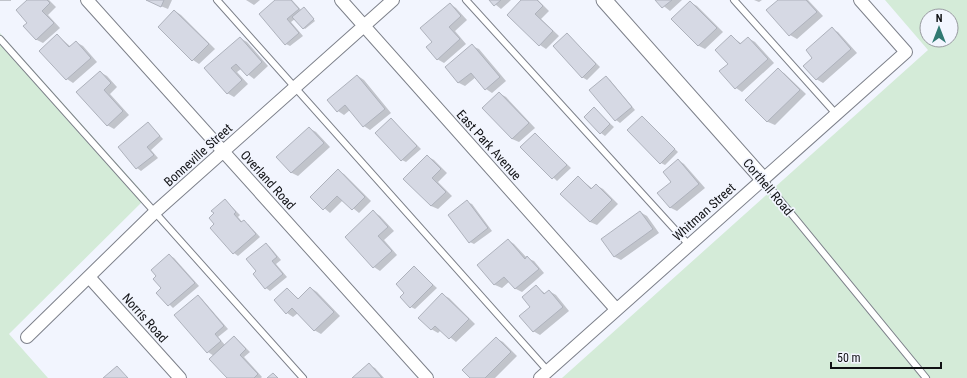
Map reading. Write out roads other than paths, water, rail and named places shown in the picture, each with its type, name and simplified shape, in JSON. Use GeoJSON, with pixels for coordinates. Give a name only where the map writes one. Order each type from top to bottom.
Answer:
{"type":"FeatureCollection","features":[{"type":"Feature","properties":{"kind":"street","name":"Overland Road"},"geometry":{"type":"LineString","coordinates":[[87,0],[427,378]]}},
{"type":"Feature","properties":{"kind":"street","name":"East Park Avenue"},"geometry":{"type":"LineString","coordinates":[[341,0],[616,309]]}},
{"type":"Feature","properties":{"kind":"street","name":"Bonneville Street"},"geometry":{"type":"LineString","coordinates":[[27,337],[154,213],[393,0]]}},
{"type":"Feature","properties":{"kind":"street","name":"Corthell Road"},"geometry":{"type":"LineString","coordinates":[[604,0],[762,178]]}},
{"type":"Feature","properties":{"kind":"street","name":"Whitman Street"},"geometry":{"type":"LineString","coordinates":[[544,374],[762,178],[836,115],[906,52],[860,0]]}},
{"type":"Feature","properties":{"kind":"street","name":"Norris Road"},"geometry":{"type":"LineString","coordinates":[[89,277],[180,378]]}},
{"type":"Feature","properties":{"kind":"lane"},"geometry":{"type":"LineString","coordinates":[[217,0],[295,87],[544,374]]}},
{"type":"Feature","properties":{"kind":"lane"},"geometry":{"type":"LineString","coordinates":[[466,0],[689,245]]}},
{"type":"Feature","properties":{"kind":"lane"},"geometry":{"type":"LineString","coordinates":[[734,0],[836,115]]}},
{"type":"Feature","properties":{"kind":"lane"},"geometry":{"type":"LineString","coordinates":[[0,39],[303,378]]}},
{"type":"Feature","properties":{"kind":"lane","name":"Corthell Road"},"geometry":{"type":"LineString","coordinates":[[762,178],[926,378]]}}]}
